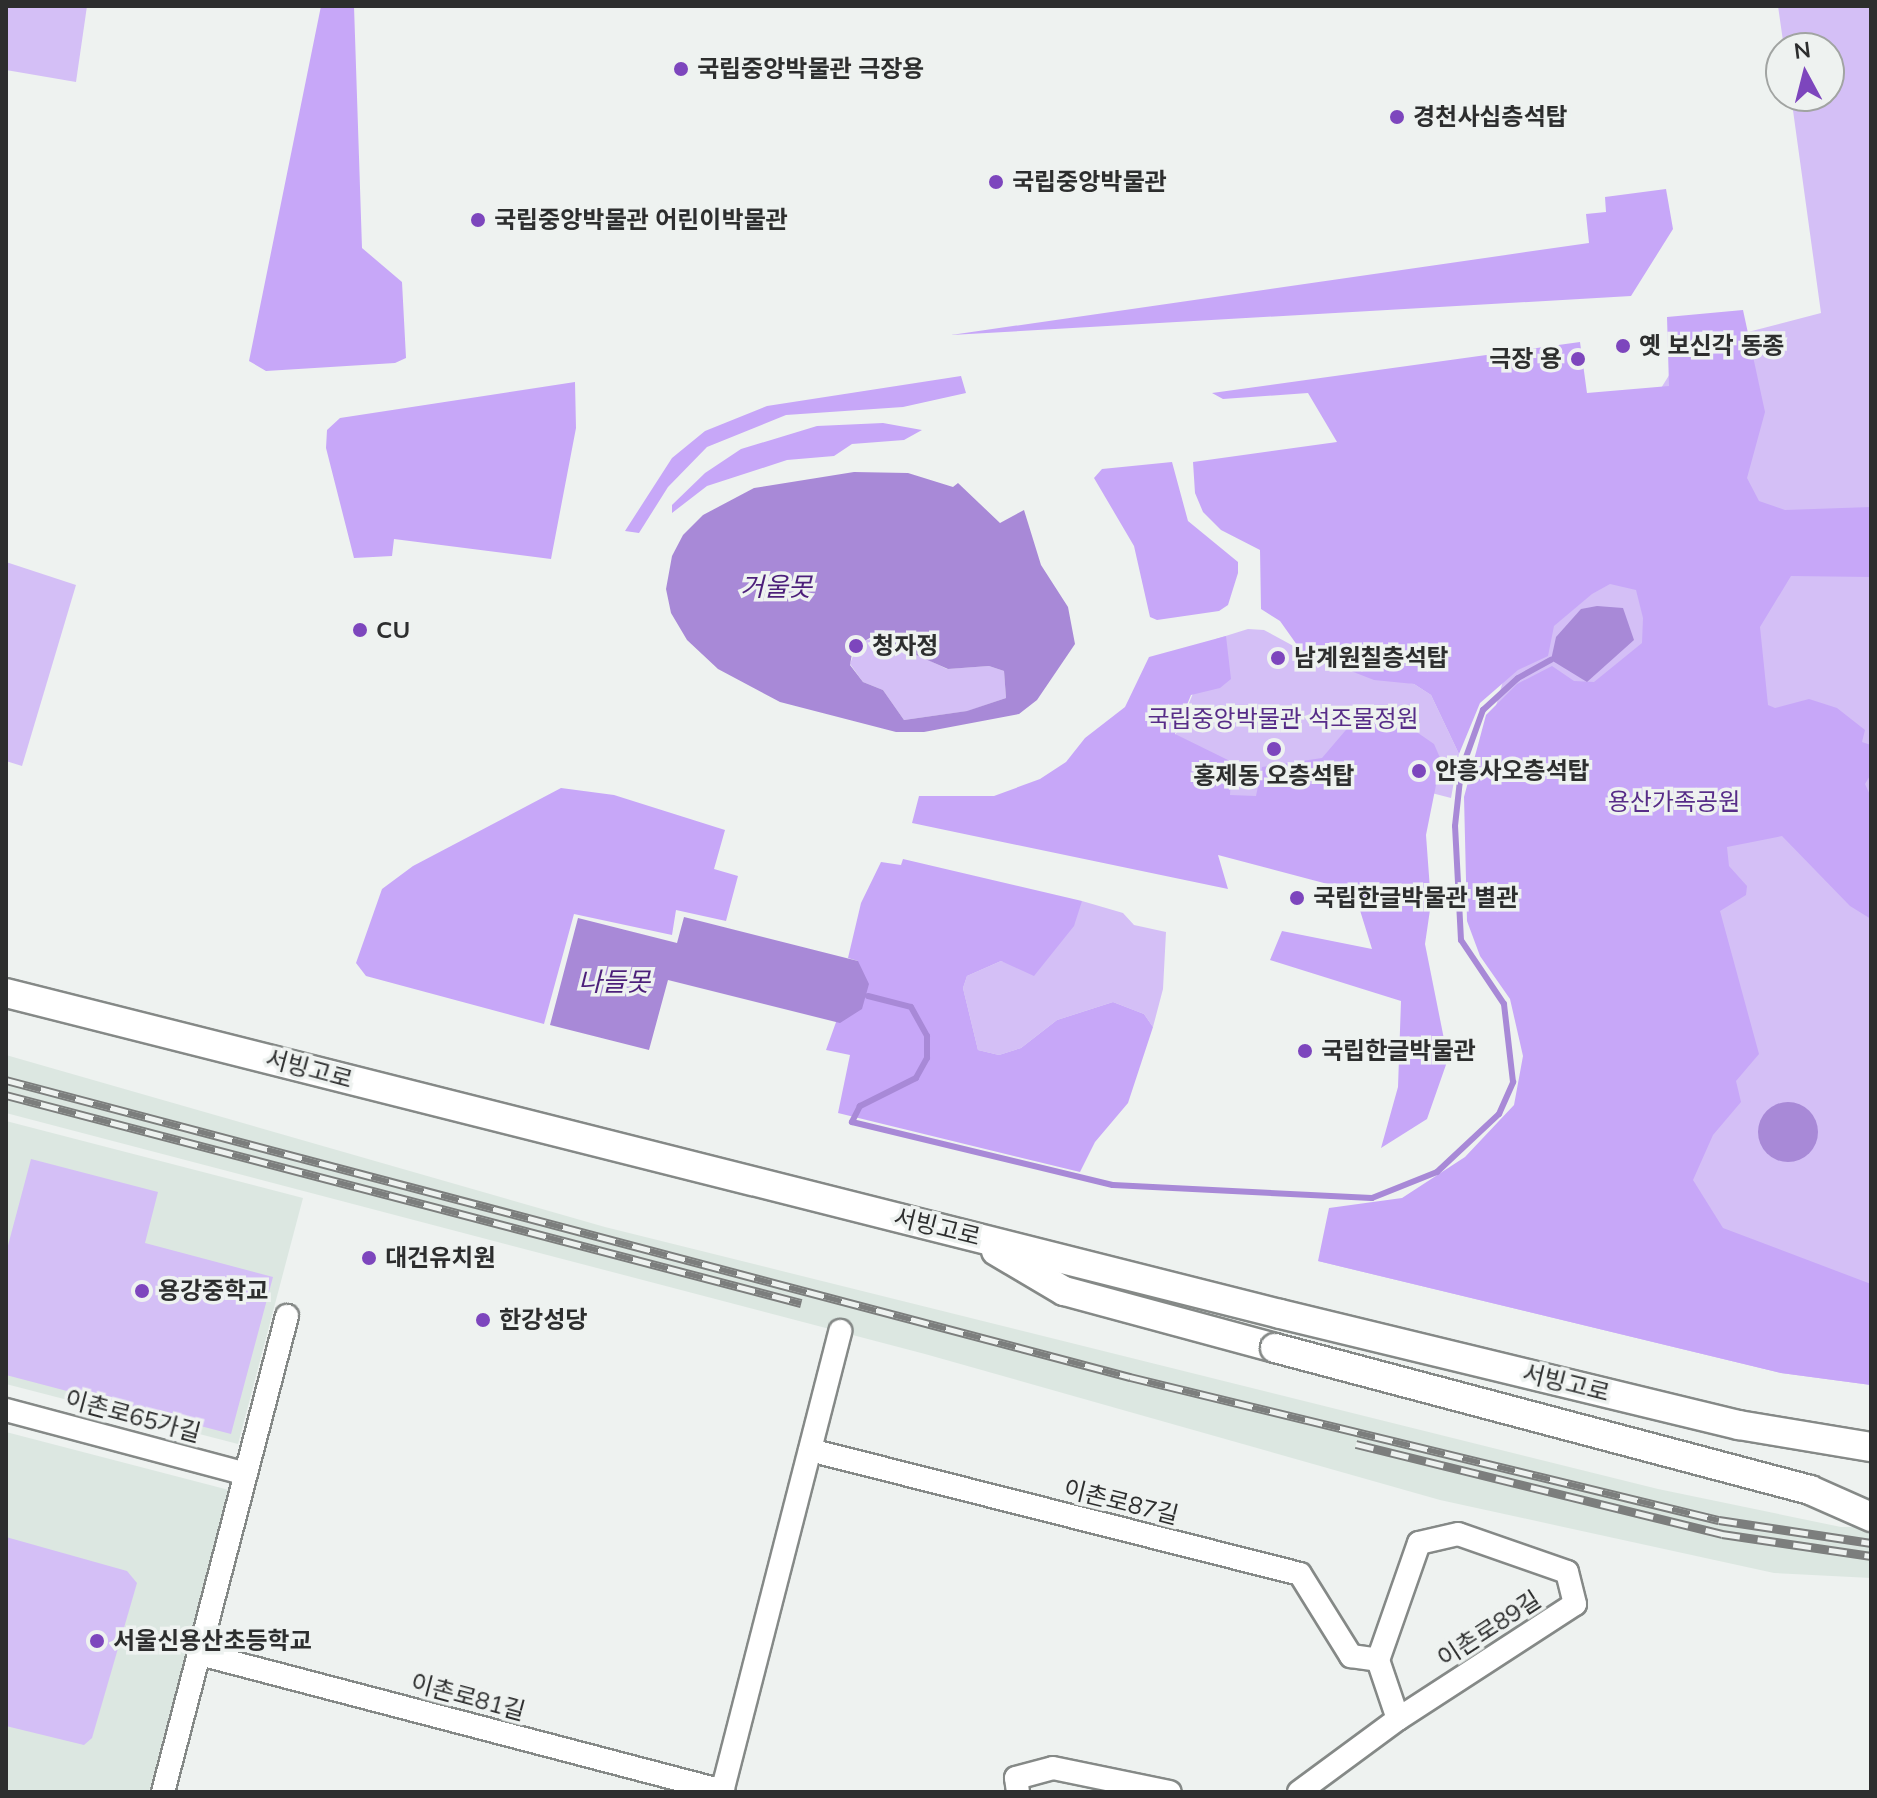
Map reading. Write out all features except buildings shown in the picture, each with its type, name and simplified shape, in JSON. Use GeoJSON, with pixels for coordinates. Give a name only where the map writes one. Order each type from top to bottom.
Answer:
{"type":"FeatureCollection","features":[{"type":"Feature","properties":{"kind":"main road","name":"서빙고로"},"geometry":{"type":"LineString","coordinates":[[6,993],[1739,1425],[1871,1447]]}},
{"type":"Feature","properties":{"kind":"main road"},"geometry":{"type":"LineString","coordinates":[[967,1235],[1064,1291],[1810,1490],[1871,1517]]}},
{"type":"Feature","properties":{"kind":"street"},"geometry":{"type":"LineString","coordinates":[[163,1792],[287,1316]]}},
{"type":"Feature","properties":{"kind":"street"},"geometry":{"type":"LineString","coordinates":[[723,1791],[840,1331]]}},
{"type":"Feature","properties":{"kind":"street","name":"이촌로65가길"},"geometry":{"type":"LineString","coordinates":[[6,1410],[246,1474]]}},
{"type":"Feature","properties":{"kind":"street","name":"이촌로87길"},"geometry":{"type":"LineString","coordinates":[[810,1450],[1300,1574],[1351,1656],[1378,1660]]}},
{"type":"Feature","properties":{"kind":"street","name":"이촌로89길"},"geometry":{"type":"LineString","coordinates":[[1299,1792],[1398,1719],[1575,1604],[1567,1572],[1458,1534],[1419,1543],[1378,1660]]}},
{"type":"Feature","properties":{"kind":"street","name":"이촌로81길"},"geometry":{"type":"LineString","coordinates":[[200,1654],[723,1791]]}},
{"type":"Feature","properties":{"kind":"street"},"geometry":{"type":"LineString","coordinates":[[1378,1660],[1398,1719]]}},
{"type":"Feature","properties":{"kind":"street"},"geometry":{"type":"LineString","coordinates":[[1018,1792],[1016,1778],[1053,1768],[1170,1792]]}},
{"type":"Feature","properties":{"kind":"shaded area"},"geometry":{"type":"Polygon","coordinates":[[[6,1055],[605,1227],[1658,1489],[1841,1527],[1871,1527],[1871,1578],[1774,1573],[1440,1500],[925,1354],[6,1113],[6,1055]]]}},
{"type":"Feature","properties":{"kind":"shaded area","name":"용강중학교"},"geometry":{"type":"Polygon","coordinates":[[[6,1121],[303,1198],[238,1444],[6,1384],[6,1121]]]}},
{"type":"Feature","properties":{"kind":"shaded area","name":"서울신용산초등학교"},"geometry":{"type":"Polygon","coordinates":[[[6,1432],[229,1490],[149,1792],[6,1792],[6,1432]]]}},
{"type":"Feature","properties":{"kind":"green space"},"geometry":{"type":"Polygon","coordinates":[[[6,6],[87,6],[76,82],[6,70],[6,6]]]}},
{"type":"Feature","properties":{"kind":"green space"},"geometry":{"type":"Polygon","coordinates":[[[321,6],[354,6],[362,248],[402,282],[406,358],[395,363],[266,371],[249,361],[321,6]]]}},
{"type":"Feature","properties":{"kind":"green space","name":"용산가족공원"},"geometry":{"type":"Polygon","coordinates":[[[1778,6],[1871,6],[1871,1385],[1781,1373],[1318,1261],[1411,1256],[1540,1085],[1470,798],[1523,610],[1686,348],[1821,313],[1793,112],[1845,112],[1845,32],[1782,32],[1778,6]]]}},
{"type":"Feature","properties":{"kind":"green space"},"geometry":{"type":"Polygon","coordinates":[[[1666,189],[1673,229],[1631,296],[951,335],[1589,243],[1586,214],[1606,212],[1605,197],[1666,189]]]}},
{"type":"Feature","properties":{"kind":"green space","name":"용산가족공원"},"geometry":{"type":"Polygon","coordinates":[[[1743,310],[1765,412],[1747,478],[1759,501],[1785,510],[1871,507],[1871,577],[1791,576],[1760,627],[1768,705],[1775,708],[1809,699],[1837,708],[1865,730],[1862,742],[1871,745],[1871,774],[1865,784],[1871,797],[1871,919],[1850,906],[1782,836],[1727,847],[1729,866],[1747,886],[1746,895],[1720,911],[1759,1054],[1736,1081],[1741,1102],[1713,1135],[1693,1180],[1723,1228],[1871,1284],[1871,1385],[1781,1373],[1318,1261],[1329,1208],[1402,1198],[1465,1157],[1514,1105],[1523,1056],[1510,999],[1480,956],[1467,921],[1464,797],[1486,715],[1517,684],[1552,666],[1574,681],[1594,682],[1642,643],[1643,618],[1636,590],[1610,584],[1592,594],[1554,626],[1548,656],[1518,670],[1480,703],[1459,754],[1431,695],[1414,684],[1374,680],[1302,652],[1280,621],[1261,609],[1260,550],[1221,530],[1203,512],[1195,493],[1193,462],[1337,442],[1308,393],[1223,399],[1212,393],[1580,342],[1587,393],[1669,386],[1667,317],[1743,310]]]}},
{"type":"Feature","properties":{"kind":"green space"},"geometry":{"type":"Polygon","coordinates":[[[961,376],[966,393],[903,407],[786,415],[707,447],[668,487],[639,533],[625,531],[672,458],[705,431],[767,406],[961,376]]]}},
{"type":"Feature","properties":{"kind":"green space"},"geometry":{"type":"Polygon","coordinates":[[[575,382],[576,428],[551,559],[394,539],[392,556],[354,558],[326,448],[327,430],[340,418],[575,382]]]}},
{"type":"Feature","properties":{"kind":"green space"},"geometry":{"type":"Polygon","coordinates":[[[883,423],[922,430],[904,440],[852,444],[834,456],[787,460],[707,486],[672,513],[672,505],[705,473],[741,449],[817,426],[883,423]]]}},
{"type":"Feature","properties":{"kind":"green space"},"geometry":{"type":"Polygon","coordinates":[[[1172,462],[1188,521],[1238,562],[1238,573],[1228,605],[1219,611],[1157,620],[1150,617],[1134,546],[1094,478],[1102,469],[1172,462]]]}},
{"type":"Feature","properties":{"kind":"green space"},"geometry":{"type":"Polygon","coordinates":[[[6,562],[76,585],[22,766],[6,761],[6,562]]]}},
{"type":"Feature","properties":{"kind":"green space","name":"국립중앙박물관 석조물정원"},"geometry":{"type":"Polygon","coordinates":[[[1248,629],[1264,630],[1334,668],[1414,684],[1431,695],[1459,754],[1451,798],[1420,790],[1260,807],[1156,781],[1216,639],[1248,629]]]}},
{"type":"Feature","properties":{"kind":"green space"},"geometry":{"type":"Polygon","coordinates":[[[1226,636],[1231,679],[1220,688],[1191,695],[1175,734],[1232,762],[1230,795],[1256,796],[1262,767],[1322,758],[1351,724],[1377,720],[1405,724],[1434,744],[1441,760],[1426,835],[1431,903],[1425,944],[1448,1059],[1427,1119],[1381,1148],[1398,1087],[1401,1001],[1270,960],[1282,931],[1372,949],[1354,891],[1218,855],[1228,889],[912,823],[919,796],[994,796],[1040,779],[1066,762],[1085,738],[1125,707],[1149,657],[1226,636]]]}},
{"type":"Feature","properties":{"kind":"green space"},"geometry":{"type":"Polygon","coordinates":[[[881,637],[947,669],[989,666],[1004,671],[1006,698],[968,711],[904,720],[883,690],[863,682],[850,664],[858,642],[881,637]]]}},
{"type":"Feature","properties":{"kind":"green space"},"geometry":{"type":"Polygon","coordinates":[[[561,788],[614,795],[725,830],[714,869],[738,876],[726,921],[676,910],[672,935],[574,914],[544,1024],[366,976],[356,963],[382,889],[413,866],[561,788]]]}},
{"type":"Feature","properties":{"kind":"green space"},"geometry":{"type":"Polygon","coordinates":[[[903,859],[1082,901],[1074,926],[1034,976],[1001,961],[967,976],[963,988],[978,1050],[999,1055],[1021,1048],[1057,1020],[1113,1002],[1144,1014],[1153,1027],[1128,1103],[1095,1142],[1080,1172],[838,1113],[850,1055],[826,1050],[858,961],[848,958],[861,903],[881,862],[901,865],[903,859]]]}},
{"type":"Feature","properties":{"kind":"green space"},"geometry":{"type":"Polygon","coordinates":[[[1082,901],[1123,913],[1134,925],[1166,932],[1163,989],[1153,1027],[1144,1014],[1113,1002],[1057,1020],[1021,1048],[999,1055],[978,1050],[963,988],[967,976],[1001,961],[1016,966],[1082,901]]]}},
{"type":"Feature","properties":{"kind":"green space","name":"용강중학교"},"geometry":{"type":"Polygon","coordinates":[[[31,1159],[158,1192],[145,1243],[273,1277],[231,1434],[6,1375],[6,1253],[31,1159]]]}},
{"type":"Feature","properties":{"kind":"green space"},"geometry":{"type":"Polygon","coordinates":[[[6,1537],[127,1571],[137,1583],[92,1738],[84,1745],[6,1726],[6,1537]]]}},
{"type":"Feature","properties":{"kind":"water","name":"거울못"},"geometry":{"type":"Polygon","coordinates":[[[854,472],[908,473],[953,487],[958,483],[1000,523],[1024,510],[1041,565],[1068,607],[1075,644],[1037,700],[1019,714],[924,732],[896,732],[780,702],[718,669],[687,640],[671,613],[666,589],[672,556],[683,535],[703,515],[754,488],[854,472]],[[873,636],[853,648],[850,665],[863,682],[883,690],[904,720],[967,711],[1006,698],[1004,671],[989,666],[948,669],[873,636]]]}},
{"type":"Feature","properties":{"kind":"water"},"geometry":{"type":"Polygon","coordinates":[[[1597,606],[1623,608],[1634,640],[1587,682],[1551,660],[1556,637],[1581,609],[1597,606]]]}},
{"type":"Feature","properties":{"kind":"water","name":"나들못"},"geometry":{"type":"Polygon","coordinates":[[[684,917],[858,961],[869,984],[862,1009],[840,1023],[668,980],[649,1050],[550,1025],[578,918],[677,943],[684,917]]]}},
{"type":"Feature","properties":{"kind":"water"},"geometry":{"type":"Polygon","coordinates":[[[1788,1102],[1809,1111],[1818,1132],[1809,1153],[1788,1162],[1767,1153],[1758,1132],[1767,1111],[1788,1102]]]}},
{"type":"Feature","properties":{"kind":"waterway"},"geometry":{"type":"LineString","coordinates":[[868,996],[911,1007],[927,1036],[927,1058],[916,1078],[860,1106],[852,1122],[1113,1185],[1372,1198],[1437,1172],[1499,1114],[1513,1082],[1504,1004],[1461,940],[1455,826],[1461,771],[1483,710],[1518,678],[1551,660]]}},
{"type":"Feature","properties":{"kind":"railway"},"geometry":{"type":"LineString","coordinates":[[6,1080],[1130,1377],[1719,1520],[1871,1543]]}},
{"type":"Feature","properties":{"kind":"railway"},"geometry":{"type":"LineString","coordinates":[[6,1095],[801,1303]]}},
{"type":"Feature","properties":{"kind":"railway"},"geometry":{"type":"LineString","coordinates":[[1356,1444],[1722,1534],[1871,1556]]}},
{"type":"Feature","properties":{"kind":"place","name":"국립중앙박물관 극장용"},"geometry":{"type":"Point","coordinates":[681,69]}},
{"type":"Feature","properties":{"kind":"place","name":"경천사십층석탑"},"geometry":{"type":"Point","coordinates":[1397,117]}},
{"type":"Feature","properties":{"kind":"place","name":"국립중앙박물관"},"geometry":{"type":"Point","coordinates":[996,182]}},
{"type":"Feature","properties":{"kind":"place","name":"국립중앙박물관 어린이박물관"},"geometry":{"type":"Point","coordinates":[478,220]}},
{"type":"Feature","properties":{"kind":"place","name":"옛 보신각 동종"},"geometry":{"type":"Point","coordinates":[1623,346]}},
{"type":"Feature","properties":{"kind":"place","name":"극장 용"},"geometry":{"type":"Point","coordinates":[1578,359]}},
{"type":"Feature","properties":{"kind":"place","name":"CU"},"geometry":{"type":"Point","coordinates":[360,630]}},
{"type":"Feature","properties":{"kind":"place","name":"청자정"},"geometry":{"type":"Point","coordinates":[856,646]}},
{"type":"Feature","properties":{"kind":"place","name":"남계원칠층석탑"},"geometry":{"type":"Point","coordinates":[1278,658]}},
{"type":"Feature","properties":{"kind":"place","name":"홍제동 오층석탑"},"geometry":{"type":"Point","coordinates":[1274,749]}},
{"type":"Feature","properties":{"kind":"place","name":"안흥사오층석탑"},"geometry":{"type":"Point","coordinates":[1419,771]}},
{"type":"Feature","properties":{"kind":"place","name":"국립한글박물관 별관"},"geometry":{"type":"Point","coordinates":[1297,898]}},
{"type":"Feature","properties":{"kind":"place","name":"국립한글박물관"},"geometry":{"type":"Point","coordinates":[1305,1051]}},
{"type":"Feature","properties":{"kind":"place","name":"대건유치원"},"geometry":{"type":"Point","coordinates":[369,1258]}},
{"type":"Feature","properties":{"kind":"place","name":"용강중학교"},"geometry":{"type":"Point","coordinates":[142,1291]}},
{"type":"Feature","properties":{"kind":"place","name":"한강성당"},"geometry":{"type":"Point","coordinates":[483,1320]}},
{"type":"Feature","properties":{"kind":"place","name":"서울신용산초등학교"},"geometry":{"type":"Point","coordinates":[97,1641]}}]}
